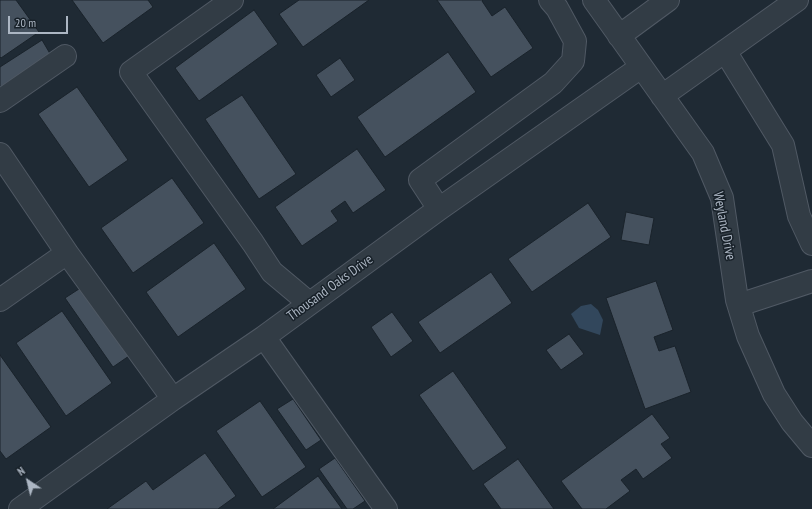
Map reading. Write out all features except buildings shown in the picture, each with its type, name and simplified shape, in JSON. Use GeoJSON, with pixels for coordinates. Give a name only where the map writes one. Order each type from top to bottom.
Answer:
{"type":"FeatureCollection","features":[{"type":"Feature","properties":{"kind":"street"},"geometry":{"type":"LineString","coordinates":[[232,0],[131,72],[253,242],[272,272],[309,303]]}},
{"type":"Feature","properties":{"kind":"street"},"geometry":{"type":"LineString","coordinates":[[439,209],[420,180],[553,83],[573,61],[575,41],[557,8],[550,0]]}},
{"type":"Feature","properties":{"kind":"street","name":"Weyland Drive"},"geometry":{"type":"LineString","coordinates":[[594,0],[703,153],[722,198],[739,305],[748,336],[774,394],[792,422],[812,446]]}},
{"type":"Feature","properties":{"kind":"street"},"geometry":{"type":"LineString","coordinates":[[620,36],[668,0]]}},
{"type":"Feature","properties":{"kind":"street"},"geometry":{"type":"LineString","coordinates":[[662,96],[797,0]]}},
{"type":"Feature","properties":{"kind":"street"},"geometry":{"type":"LineString","coordinates":[[725,51],[783,145],[799,216],[812,244]]}},
{"type":"Feature","properties":{"kind":"street"},"geometry":{"type":"LineString","coordinates":[[0,101],[65,56]]}},
{"type":"Feature","properties":{"kind":"street","name":"Thousand Oaks Drive"},"geometry":{"type":"LineString","coordinates":[[31,506],[172,399],[264,337],[439,209],[641,67]]}},
{"type":"Feature","properties":{"kind":"street"},"geometry":{"type":"LineString","coordinates":[[0,154],[67,253],[172,399]]}},
{"type":"Feature","properties":{"kind":"street"},"geometry":{"type":"LineString","coordinates":[[0,300],[67,253]]}},
{"type":"Feature","properties":{"kind":"street"},"geometry":{"type":"LineString","coordinates":[[739,305],[812,281]]}},
{"type":"Feature","properties":{"kind":"street"},"geometry":{"type":"LineString","coordinates":[[264,337],[386,509]]}},
{"type":"Feature","properties":{"kind":"water"},"geometry":{"type":"Polygon","coordinates":[[[591,304],[598,310],[603,320],[600,335],[579,328],[571,314],[581,306],[591,304]]]}}]}
